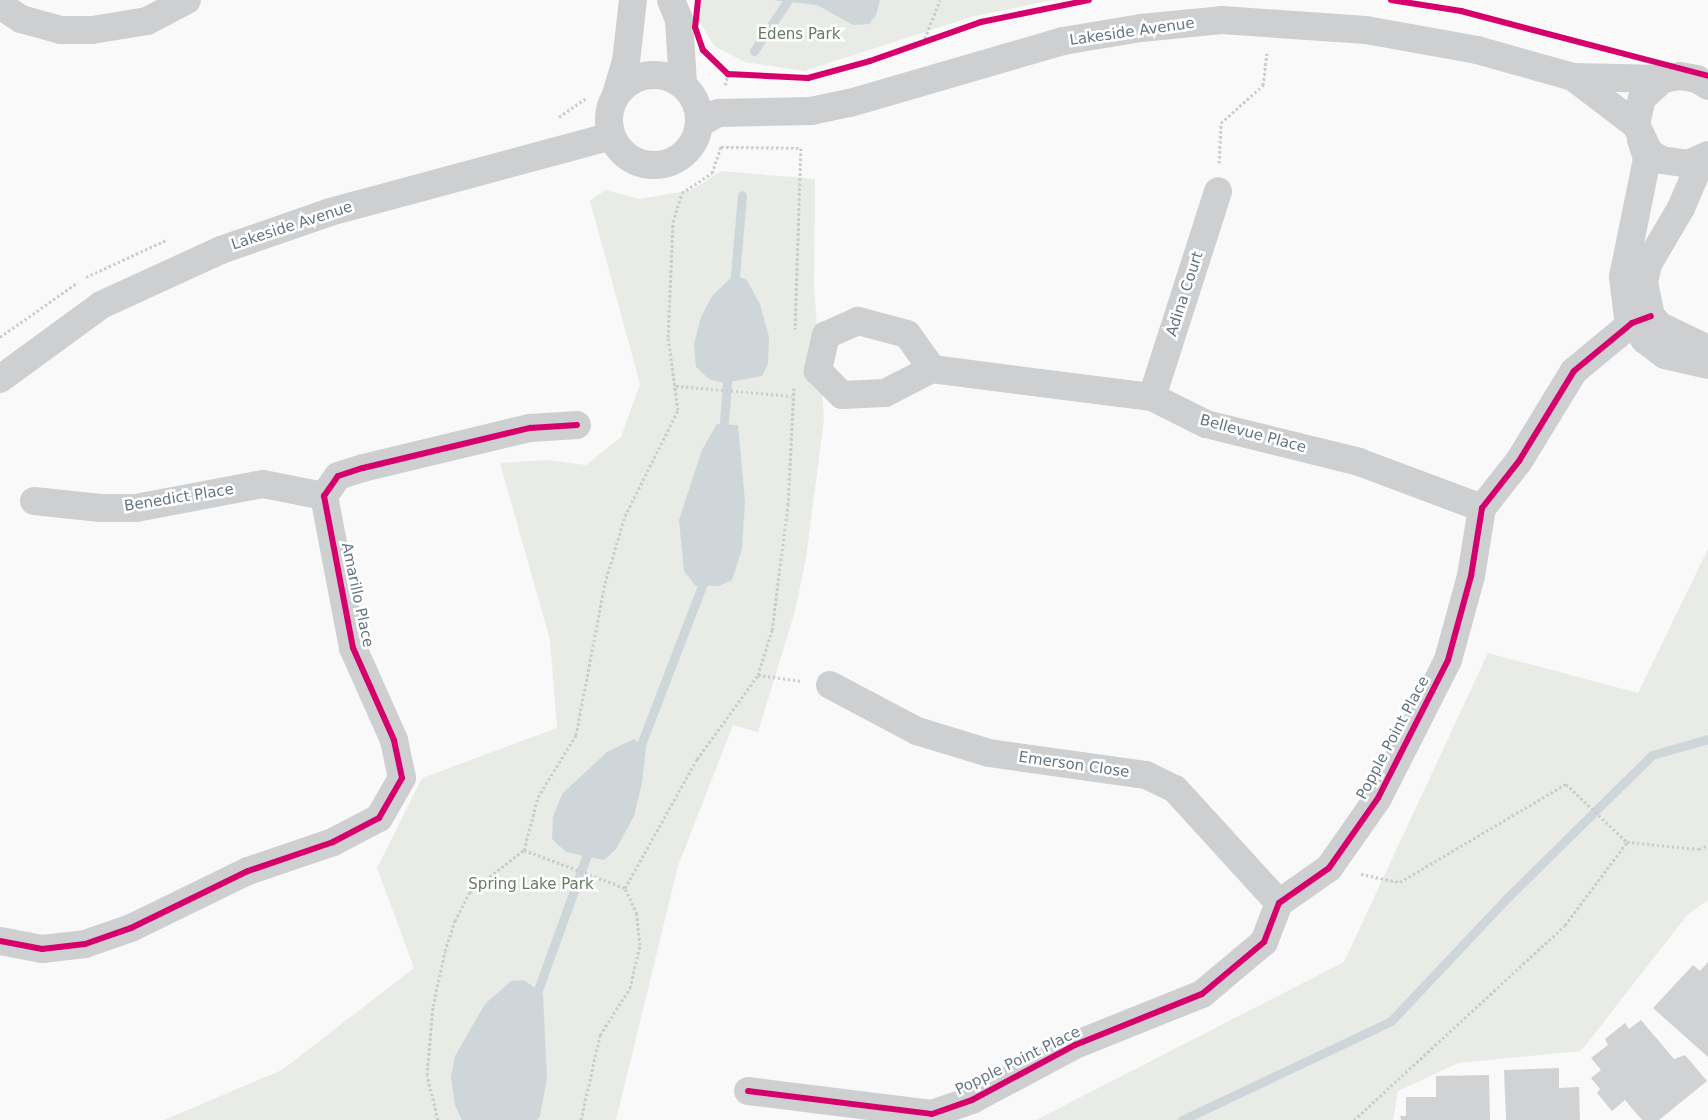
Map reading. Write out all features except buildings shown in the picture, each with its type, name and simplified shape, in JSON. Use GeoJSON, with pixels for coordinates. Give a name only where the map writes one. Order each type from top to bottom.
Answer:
{"type":"FeatureCollection","features":[{"type":"Feature","properties":{"kind":"street"},"geometry":{"type":"LineString","coordinates":[[0,5],[22,19],[61,30],[84,30],[147,21],[187,0]]}},
{"type":"Feature","properties":{"kind":"street"},"geometry":{"type":"LineString","coordinates":[[633,0],[626,62],[610,107],[611,136],[631,159],[660,165],[687,151],[699,124],[694,100],[683,84],[678,20],[672,0]]}},
{"type":"Feature","properties":{"kind":"street","name":"Lakeside Avenue"},"geometry":{"type":"LineString","coordinates":[[699,124],[718,112],[811,111],[850,103],[1063,41],[1141,28],[1213,21],[1270,22],[1366,30],[1477,50],[1572,77],[1663,79],[1680,76],[1697,78],[1708,86]]}},
{"type":"Feature","properties":{"kind":"street"},"geometry":{"type":"LineString","coordinates":[[616,94],[638,77],[652,74],[683,84]]}},
{"type":"Feature","properties":{"kind":"street","name":"Lakeside Avenue"},"geometry":{"type":"LineString","coordinates":[[1572,77],[1638,132],[1649,152],[1667,162],[1688,164],[1705,157]]}},
{"type":"Feature","properties":{"kind":"street"},"geometry":{"type":"LineString","coordinates":[[1663,79],[1642,98],[1638,132],[1647,159],[1644,186],[1623,277],[1628,315],[1708,349]]}},
{"type":"Feature","properties":{"kind":"street","name":"Lakeside Avenue"},"geometry":{"type":"LineString","coordinates":[[0,379],[101,306],[221,250],[330,212],[611,136]]}},
{"type":"Feature","properties":{"kind":"street"},"geometry":{"type":"LineString","coordinates":[[1705,157],[1682,208],[1648,264],[1644,283],[1641,320],[1645,340],[1665,355],[1708,365]]}},
{"type":"Feature","properties":{"kind":"street","name":"Adina Court"},"geometry":{"type":"LineString","coordinates":[[1152,397],[1218,191]]}},
{"type":"Feature","properties":{"kind":"street","name":"Popple Point Place"},"geometry":{"type":"LineString","coordinates":[[748,1091],[932,1114],[972,1100],[1075,1045],[1202,994],[1264,942],[1279,903],[1329,868],[1378,798],[1448,660],[1471,576],[1482,508],[1519,461],[1574,371],[1641,320]]}},
{"type":"Feature","properties":{"kind":"street","name":"Bellevue Place"},"geometry":{"type":"LineString","coordinates":[[932,369],[1152,397],[1206,424],[1359,462],[1482,508]]}},
{"type":"Feature","properties":{"kind":"street"},"geometry":{"type":"LineString","coordinates":[[324,496],[338,476],[363,468],[530,428],[577,425]]}},
{"type":"Feature","properties":{"kind":"street","name":"Benedict Place"},"geometry":{"type":"LineString","coordinates":[[34,501],[101,508],[136,508],[263,484],[324,496]]}},
{"type":"Feature","properties":{"kind":"street","name":"Amarillo Place"},"geometry":{"type":"LineString","coordinates":[[0,941],[42,949],[85,944],[131,928],[248,871],[333,842],[379,818],[402,778],[394,740],[353,648],[324,496]]}},
{"type":"Feature","properties":{"kind":"street","name":"Emerson Close"},"geometry":{"type":"LineString","coordinates":[[830,685],[917,731],[989,753],[1146,775],[1175,789],[1279,903]]}},
{"type":"Feature","properties":{"kind":"path"},"geometry":{"type":"LineString","coordinates":[[923,43],[940,0]]}},
{"type":"Feature","properties":{"kind":"path"},"geometry":{"type":"LineString","coordinates":[[1218,191],[1221,123],[1263,85],[1270,22]]}},
{"type":"Feature","properties":{"kind":"path"},"geometry":{"type":"LineString","coordinates":[[914,46],[931,40]]}},
{"type":"Feature","properties":{"kind":"path"},"geometry":{"type":"LineString","coordinates":[[722,68],[728,74],[737,74]]}},
{"type":"Feature","properties":{"kind":"path"},"geometry":{"type":"LineString","coordinates":[[438,1120],[427,1075],[433,1006],[445,951],[455,921],[470,892],[524,850],[538,797],[576,735],[605,583],[625,516],[678,410],[668,337],[673,222],[682,194],[712,172],[721,147],[801,148],[795,332]]}},
{"type":"Feature","properties":{"kind":"path"},"geometry":{"type":"LineString","coordinates":[[625,888],[697,759],[758,675],[772,630],[781,562],[792,446],[792,396],[795,380]]}},
{"type":"Feature","properties":{"kind":"path"},"geometry":{"type":"LineString","coordinates":[[676,386],[792,396]]}},
{"type":"Feature","properties":{"kind":"path"},"geometry":{"type":"LineString","coordinates":[[758,675],[830,685]]}},
{"type":"Feature","properties":{"kind":"path"},"geometry":{"type":"LineString","coordinates":[[1329,868],[1400,882],[1566,784],[1575,790],[1627,842],[1700,849],[1708,845]]}},
{"type":"Feature","properties":{"kind":"path"},"geometry":{"type":"LineString","coordinates":[[1354,1120],[1566,925],[1627,842]]}},
{"type":"Feature","properties":{"kind":"path"},"geometry":{"type":"LineString","coordinates":[[524,850],[625,888],[637,914],[640,946],[630,988],[600,1035],[581,1120]]}},
{"type":"Feature","properties":{"kind":"green space","name":"Edens Park"},"geometry":{"type":"Polygon","coordinates":[[[700,0],[1052,0],[971,17],[804,71],[745,62],[714,46],[699,21],[700,0]]]}},
{"type":"Feature","properties":{"kind":"green space","name":"Spring Lake Park"},"geometry":{"type":"Polygon","coordinates":[[[722,171],[815,179],[814,286],[824,419],[806,558],[795,611],[758,732],[733,725],[678,866],[616,1120],[164,1120],[282,1070],[414,968],[377,868],[422,778],[557,728],[550,640],[500,463],[546,460],[586,465],[621,437],[640,384],[590,201],[605,190],[640,199],[691,190],[722,171]]]}},
{"type":"Feature","properties":{"kind":"green space"},"geometry":{"type":"Polygon","coordinates":[[[1708,549],[1708,900],[1688,914],[1581,1051],[1458,1063],[1398,1091],[1393,1120],[1036,1120],[1344,962],[1488,653],[1638,693],[1708,549]]]}},
{"type":"Feature","properties":{"kind":"shaded area"},"geometry":{"type":"Polygon","coordinates":[[[772,0],[880,0],[876,15],[869,24],[853,25],[817,5],[772,0]]]}},
{"type":"Feature","properties":{"kind":"shaded area"},"geometry":{"type":"Polygon","coordinates":[[[733,276],[746,279],[760,304],[769,337],[768,364],[762,376],[724,383],[709,379],[696,367],[694,344],[701,317],[712,296],[733,276]]]}},
{"type":"Feature","properties":{"kind":"shaded area"},"geometry":{"type":"Polygon","coordinates":[[[717,424],[738,425],[745,502],[742,549],[732,580],[719,586],[696,586],[684,571],[679,520],[702,450],[717,424]]]}},
{"type":"Feature","properties":{"kind":"shaded area"},"geometry":{"type":"Polygon","coordinates":[[[634,739],[646,747],[642,783],[634,816],[616,849],[604,860],[566,852],[552,839],[553,817],[562,794],[607,752],[634,739]]]}},
{"type":"Feature","properties":{"kind":"shaded area"},"geometry":{"type":"Polygon","coordinates":[[[524,980],[543,994],[547,1078],[540,1116],[537,1120],[462,1120],[455,1105],[451,1077],[455,1056],[485,1004],[511,981],[524,980]]]}},
{"type":"Feature","properties":{"kind":"waterway"},"geometry":{"type":"LineString","coordinates":[[754,51],[788,0]]}},
{"type":"Feature","properties":{"kind":"waterway"},"geometry":{"type":"LineString","coordinates":[[734,287],[742,195]]}},
{"type":"Feature","properties":{"kind":"waterway"},"geometry":{"type":"LineString","coordinates":[[723,434],[728,372]]}},
{"type":"Feature","properties":{"kind":"waterway"},"geometry":{"type":"LineString","coordinates":[[637,755],[706,575]]}},
{"type":"Feature","properties":{"kind":"waterway"},"geometry":{"type":"LineString","coordinates":[[1182,1120],[1391,1021],[1506,899],[1652,755],[1708,739]]}},
{"type":"Feature","properties":{"kind":"waterway"},"geometry":{"type":"LineString","coordinates":[[534,1001],[590,846]]}},
{"type":"Feature","properties":{"kind":"cycle path"},"geometry":{"type":"LineString","coordinates":[[698,0],[695,27],[703,50],[728,74],[808,78],[870,61],[981,22],[1089,0]]}},
{"type":"Feature","properties":{"kind":"cycle path"},"geometry":{"type":"LineString","coordinates":[[1391,0],[1461,11],[1708,76]]}},
{"type":"Feature","properties":{"kind":"cycle path"},"geometry":{"type":"LineString","coordinates":[[748,1091],[932,1114],[972,1100],[1075,1045],[1202,994],[1264,942],[1279,903],[1329,868],[1378,798],[1448,660],[1471,576],[1482,508],[1519,461],[1574,371],[1632,323],[1651,316]]}},
{"type":"Feature","properties":{"kind":"cycle path"},"geometry":{"type":"LineString","coordinates":[[0,941],[42,949],[85,944],[131,928],[248,871],[333,842],[379,818],[402,778],[394,740],[353,648],[324,496],[338,476],[363,468],[530,428],[577,425]]}}]}
